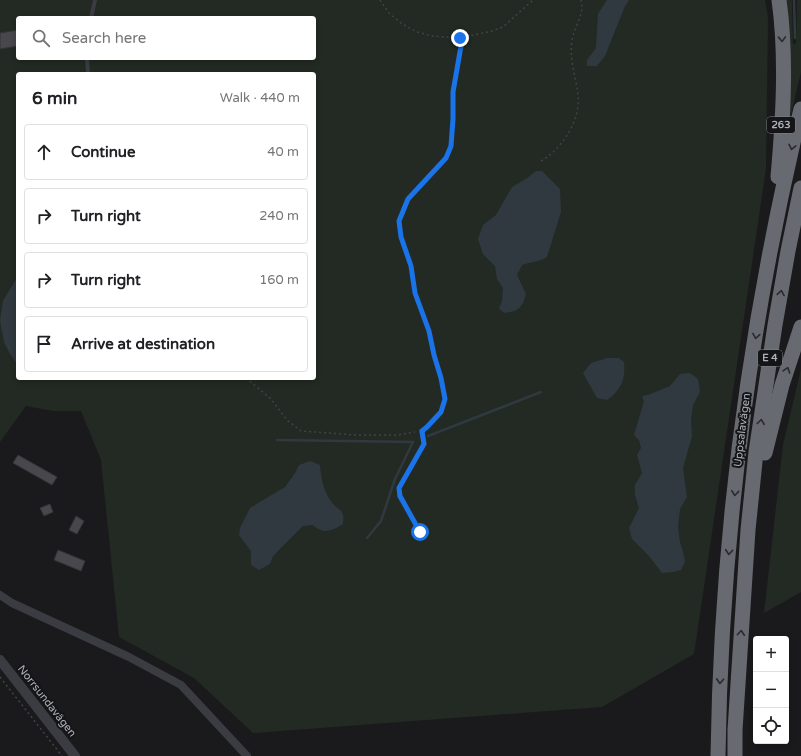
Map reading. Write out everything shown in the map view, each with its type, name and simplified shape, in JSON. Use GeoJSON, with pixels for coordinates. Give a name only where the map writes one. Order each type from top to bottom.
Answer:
{"type":"FeatureCollection","features":[{"type":"Feature","properties":{"kind":"highway","name":"263"},"geometry":{"type":"LineString","coordinates":[[771,249],[778,172],[783,83],[782,32],[779,0]]}},
{"type":"Feature","properties":{"kind":"highway","name":"Uppsalavägen"},"geometry":{"type":"LineString","coordinates":[[718,756],[723,615],[739,452],[749,380],[771,249],[801,109]]}},
{"type":"Feature","properties":{"kind":"highway","name":"Uppsalavägen"},"geometry":{"type":"LineString","coordinates":[[735,756],[735,730],[748,530],[756,452],[788,251],[801,188]]}},
{"type":"Feature","properties":{"kind":"highway"},"geometry":{"type":"LineString","coordinates":[[748,530],[774,413],[801,327]]}},
{"type":"Feature","properties":{"kind":"street"},"geometry":{"type":"LineString","coordinates":[[0,595],[12,603],[129,657],[181,685],[247,756]]}},
{"type":"Feature","properties":{"kind":"street","name":"Norrsundavägen"},"geometry":{"type":"LineString","coordinates":[[0,660],[75,756]]}},
{"type":"Feature","properties":{"kind":"lane"},"geometry":{"type":"LineString","coordinates":[[91,16],[95,0]]}},
{"type":"Feature","properties":{"kind":"lane"},"geometry":{"type":"LineString","coordinates":[[88,60],[88,72]]}},
{"type":"Feature","properties":{"kind":"lane"},"geometry":{"type":"LineString","coordinates":[[420,532],[400,496],[399,488],[424,444],[422,431]]}},
{"type":"Feature","properties":{"kind":"path"},"geometry":{"type":"LineString","coordinates":[[380,0],[389,13],[402,24],[417,32],[432,36],[460,38],[503,27],[533,0]]}},
{"type":"Feature","properties":{"kind":"path"},"geometry":{"type":"LineString","coordinates":[[541,161],[549,157],[556,150],[570,131],[575,119],[578,96],[572,67],[571,41],[582,13],[583,5],[581,0]]}},
{"type":"Feature","properties":{"kind":"path"},"geometry":{"type":"LineString","coordinates":[[248,380],[271,399],[288,420],[301,431],[356,435],[398,435],[422,431],[441,412],[445,399],[441,378],[429,331],[415,293],[411,266],[401,237],[399,221],[408,199],[446,158],[451,146],[453,92],[461,46],[460,38]]}},
{"type":"Feature","properties":{"kind":"path"},"geometry":{"type":"LineString","coordinates":[[0,677],[62,756]]}},
{"type":"Feature","properties":{"kind":"shaded area"},"geometry":{"type":"Polygon","coordinates":[[[0,0],[765,0],[768,17],[766,169],[694,654],[602,707],[253,733],[194,678],[119,637],[101,460],[81,411],[53,411],[26,406],[0,442],[0,0]]]}},
{"type":"Feature","properties":{"kind":"shaded area"},"geometry":{"type":"Polygon","coordinates":[[[607,0],[629,0],[625,6],[605,56],[597,66],[587,66],[587,60],[596,48],[598,14],[607,0]]]}},
{"type":"Feature","properties":{"kind":"shaded area"},"geometry":{"type":"Polygon","coordinates":[[[783,0],[792,0],[793,44],[796,43],[797,0],[801,0],[801,72],[784,144],[783,0]]]}},
{"type":"Feature","properties":{"kind":"shaded area"},"geometry":{"type":"Polygon","coordinates":[[[536,171],[542,171],[560,189],[561,212],[547,257],[522,265],[517,275],[526,294],[523,303],[516,310],[504,313],[499,308],[502,301],[503,288],[497,279],[495,266],[483,254],[478,239],[483,225],[496,215],[512,187],[536,171]]]}},
{"type":"Feature","properties":{"kind":"shaded area"},"geometry":{"type":"Polygon","coordinates":[[[16,279],[16,362],[4,342],[0,320],[3,301],[16,279]]]}},
{"type":"Feature","properties":{"kind":"shaded area"},"geometry":{"type":"Polygon","coordinates":[[[607,358],[619,358],[624,362],[624,374],[622,384],[607,400],[597,398],[583,373],[591,363],[607,358]]]}},
{"type":"Feature","properties":{"kind":"shaded area"},"geometry":{"type":"Polygon","coordinates":[[[801,369],[801,592],[764,613],[783,445],[801,369]]]}},
{"type":"Feature","properties":{"kind":"shaded area"},"geometry":{"type":"Polygon","coordinates":[[[690,373],[698,379],[700,392],[693,405],[691,419],[692,436],[683,468],[687,497],[680,509],[678,527],[685,562],[681,570],[662,573],[649,556],[632,539],[629,528],[639,508],[635,495],[635,485],[642,473],[637,455],[641,448],[639,440],[634,435],[644,401],[642,396],[670,386],[680,374],[690,373]]]}},
{"type":"Feature","properties":{"kind":"shaded area"},"geometry":{"type":"Polygon","coordinates":[[[310,461],[320,465],[324,488],[331,501],[342,512],[343,524],[328,531],[320,530],[313,525],[303,526],[273,556],[270,564],[259,570],[251,565],[251,551],[239,535],[240,528],[250,508],[285,487],[299,465],[310,461]]]}},
{"type":"Feature","properties":{"kind":"building"},"geometry":{"type":"Polygon","coordinates":[[[16,30],[16,46],[0,49],[0,33],[16,30]]]}},
{"type":"Feature","properties":{"kind":"building"},"geometry":{"type":"Polygon","coordinates":[[[18,455],[57,477],[52,485],[13,463],[18,455]]]}},
{"type":"Feature","properties":{"kind":"building"},"geometry":{"type":"Polygon","coordinates":[[[50,504],[53,512],[44,516],[40,508],[50,504]]]}},
{"type":"Feature","properties":{"kind":"building"},"geometry":{"type":"Polygon","coordinates":[[[76,516],[84,521],[77,534],[69,530],[76,516]]]}},
{"type":"Feature","properties":{"kind":"building"},"geometry":{"type":"Polygon","coordinates":[[[58,550],[85,561],[81,571],[54,560],[58,550]]]}},
{"type":"Feature","properties":{"kind":"waterway"},"geometry":{"type":"LineString","coordinates":[[794,0],[795,38]]}},
{"type":"Feature","properties":{"kind":"waterway"},"geometry":{"type":"LineString","coordinates":[[428,436],[541,392]]}},
{"type":"Feature","properties":{"kind":"waterway"},"geometry":{"type":"LineString","coordinates":[[277,440],[413,442],[395,479],[381,521],[367,538]]}},
{"type":"Feature","properties":{"kind":"route"},"geometry":{"type":"LineString","coordinates":[[420,532],[400,496],[399,488],[424,444],[422,431],[441,412],[445,399],[429,331],[415,293],[411,266],[401,237],[399,221],[408,199],[446,158],[451,146],[453,92],[461,46],[460,38]]}}]}
